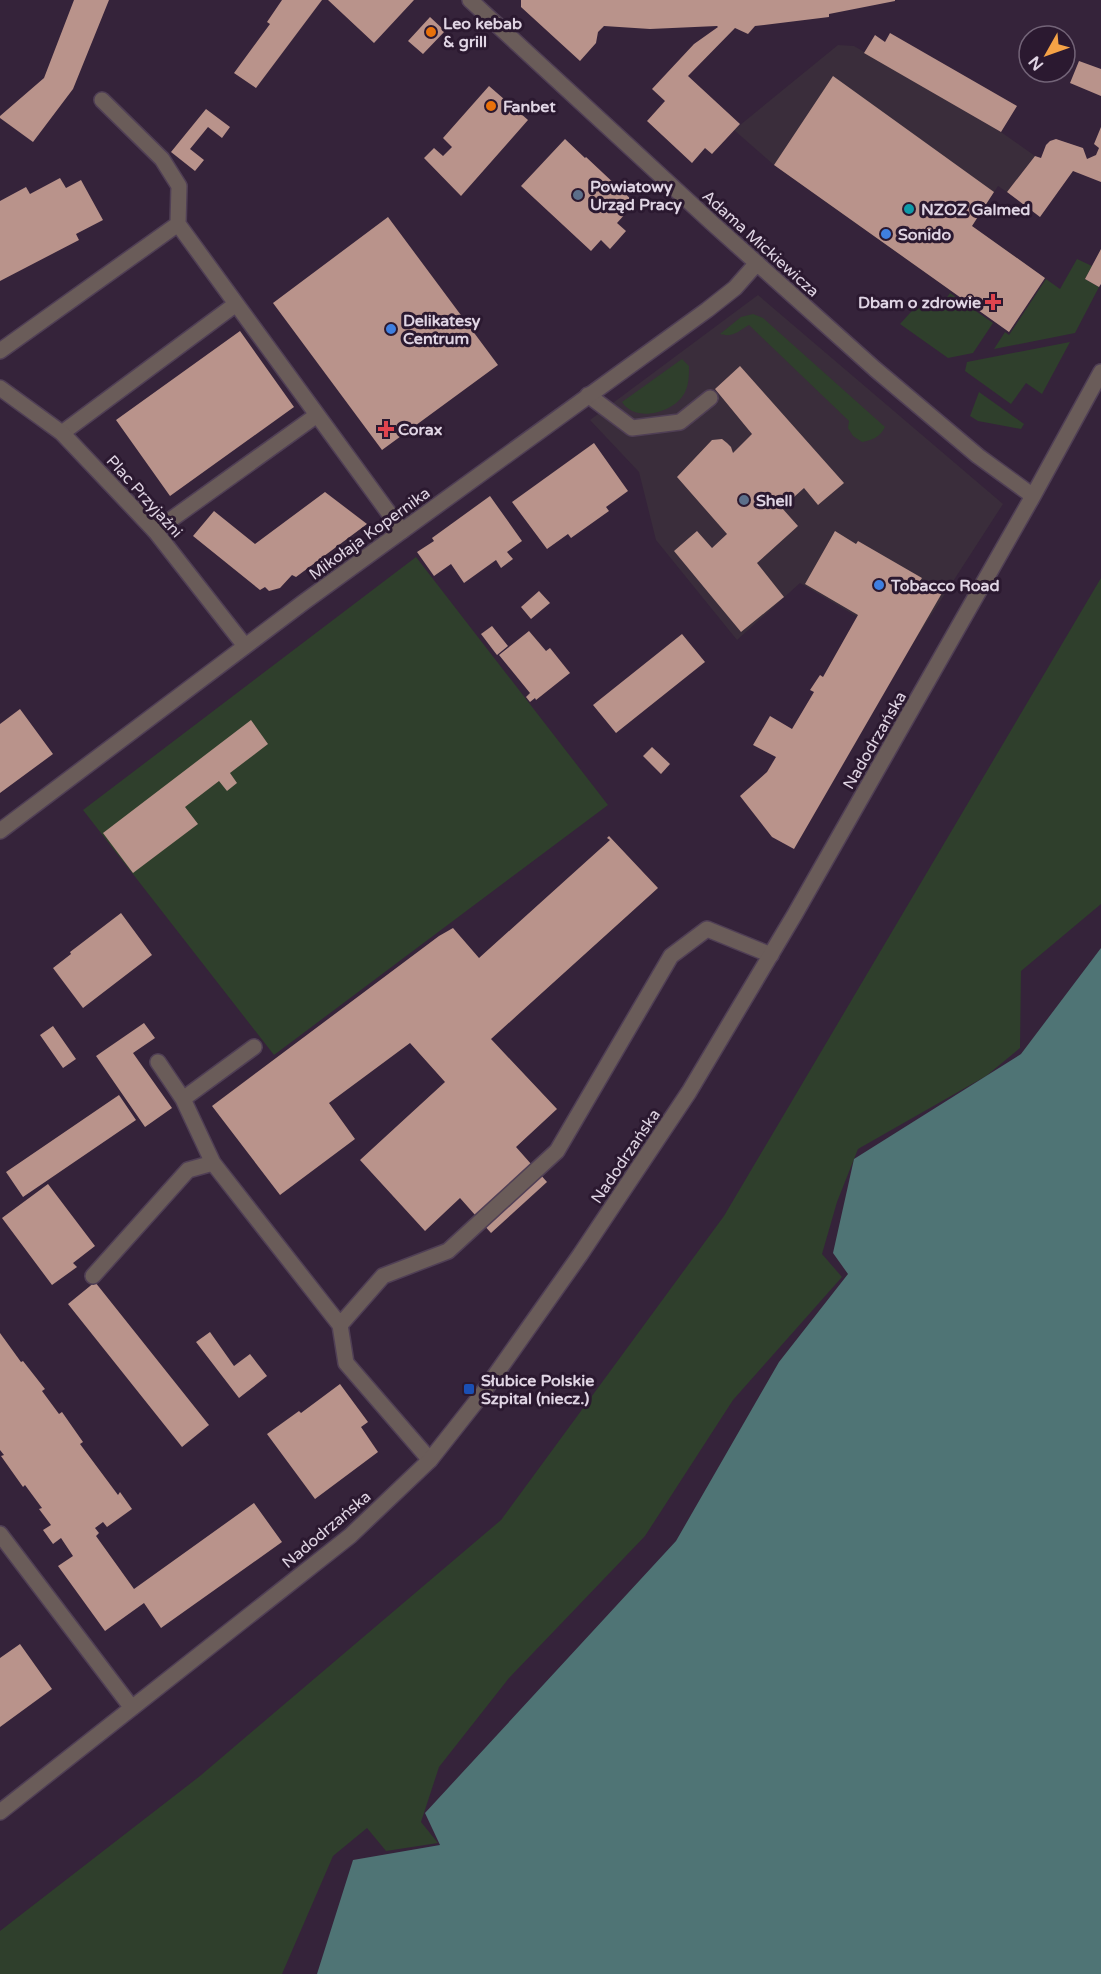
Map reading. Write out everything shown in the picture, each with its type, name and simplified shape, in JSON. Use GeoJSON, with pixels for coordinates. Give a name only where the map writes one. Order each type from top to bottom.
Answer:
{"type":"FeatureCollection","features":[{"type":"Feature","properties":{"kind":"street","name":"Adama Mickiewicza"},"geometry":{"type":"LineString","coordinates":[[472,2],[867,361],[999,472],[1034,496]]}},
{"type":"Feature","properties":{"kind":"street"},"geometry":{"type":"LineString","coordinates":[[102,100],[162,159],[179,186],[178,224],[402,531]]}},
{"type":"Feature","properties":{"kind":"street"},"geometry":{"type":"LineString","coordinates":[[0,351],[178,224]]}},
{"type":"Feature","properties":{"kind":"street","name":"Mikołaja Kopernika"},"geometry":{"type":"LineString","coordinates":[[0,831],[245,646],[735,288],[757,263]]}},
{"type":"Feature","properties":{"kind":"street"},"geometry":{"type":"LineString","coordinates":[[62,433],[236,304]]}},
{"type":"Feature","properties":{"kind":"street","name":"Nadodrzańska"},"geometry":{"type":"LineString","coordinates":[[0,1812],[350,1536],[430,1460],[479,1398],[580,1255],[689,1092],[771,955],[1034,496],[1101,372]]}},
{"type":"Feature","properties":{"kind":"street","name":"Plac Przyjaźni"},"geometry":{"type":"LineString","coordinates":[[0,388],[62,433],[155,531],[245,646]]}},
{"type":"Feature","properties":{"kind":"street"},"geometry":{"type":"LineString","coordinates":[[588,395],[632,428],[680,422],[710,398]]}},
{"type":"Feature","properties":{"kind":"street"},"geometry":{"type":"LineString","coordinates":[[155,531],[317,416]]}},
{"type":"Feature","properties":{"kind":"street"},"geometry":{"type":"LineString","coordinates":[[340,1325],[383,1276],[447,1251],[557,1151],[670,956],[708,929],[771,955]]}},
{"type":"Feature","properties":{"kind":"street"},"geometry":{"type":"LineString","coordinates":[[183,1099],[254,1047]]}},
{"type":"Feature","properties":{"kind":"street"},"geometry":{"type":"LineString","coordinates":[[158,1062],[183,1099],[213,1163],[340,1325],[346,1363],[430,1460]]}},
{"type":"Feature","properties":{"kind":"street"},"geometry":{"type":"LineString","coordinates":[[93,1276],[188,1170],[213,1163]]}},
{"type":"Feature","properties":{"kind":"street"},"geometry":{"type":"LineString","coordinates":[[0,1534],[132,1708]]}},
{"type":"Feature","properties":{"kind":"shaded area","name":"NZOZ Galmed"},"geometry":{"type":"Polygon","coordinates":[[[838,45],[854,46],[1001,132],[1035,156],[1007,192],[998,186],[972,226],[1045,278],[1009,332],[774,165],[734,130],[838,45]]]}},
{"type":"Feature","properties":{"kind":"shaded area"},"geometry":{"type":"Polygon","coordinates":[[[1077,259],[1092,266],[1085,279],[1099,287],[1075,333],[994,349],[1005,332],[1009,335],[1046,279],[1060,289],[1077,259]]]}},
{"type":"Feature","properties":{"kind":"shaded area"},"geometry":{"type":"Polygon","coordinates":[[[950,293],[993,323],[973,353],[948,358],[900,324],[920,302],[929,308],[941,306],[950,293]]]}},
{"type":"Feature","properties":{"kind":"shaded area"},"geometry":{"type":"Polygon","coordinates":[[[758,295],[1003,504],[910,648],[800,583],[737,640],[656,540],[639,472],[590,420],[758,295]]]}},
{"type":"Feature","properties":{"kind":"shaded area"},"geometry":{"type":"Polygon","coordinates":[[[753,314],[763,318],[885,427],[881,433],[873,439],[862,442],[853,436],[848,428],[849,421],[749,325],[739,332],[720,334],[741,317],[753,314]]]}},
{"type":"Feature","properties":{"kind":"shaded area"},"geometry":{"type":"Polygon","coordinates":[[[1070,342],[1042,394],[1026,383],[1011,404],[965,371],[967,362],[1070,342]]]}},
{"type":"Feature","properties":{"kind":"shaded area"},"geometry":{"type":"Polygon","coordinates":[[[682,359],[689,366],[689,377],[684,394],[679,401],[663,410],[644,414],[628,408],[622,402],[682,359]]]}},
{"type":"Feature","properties":{"kind":"shaded area"},"geometry":{"type":"Polygon","coordinates":[[[979,392],[1024,424],[1021,429],[978,421],[970,416],[979,392]]]}},
{"type":"Feature","properties":{"kind":"shaded area"},"geometry":{"type":"Polygon","coordinates":[[[416,557],[608,805],[274,1055],[83,810],[416,557]]]}},
{"type":"Feature","properties":{"kind":"shaded area"},"geometry":{"type":"Polygon","coordinates":[[[1101,578],[1101,904],[1021,971],[1020,1048],[986,1076],[858,1149],[837,1202],[822,1254],[842,1277],[733,1400],[645,1536],[509,1678],[439,1767],[421,1822],[438,1843],[386,1851],[367,1828],[333,1856],[282,1974],[0,1974],[0,1931],[200,1776],[501,1520],[724,1216],[1101,578]]]}},
{"type":"Feature","properties":{"kind":"shaded area"},"geometry":{"type":"Polygon","coordinates":[[[1101,948],[1101,1974],[317,1974],[353,1860],[440,1845],[425,1813],[676,1541],[779,1362],[848,1274],[833,1253],[854,1159],[1021,1054],[1101,948]]]}},
{"type":"Feature","properties":{"kind":"building"},"geometry":{"type":"Polygon","coordinates":[[[74,0],[109,0],[73,89],[33,142],[0,116],[44,78],[74,0]]]}},
{"type":"Feature","properties":{"kind":"building"},"geometry":{"type":"Polygon","coordinates":[[[282,0],[322,0],[256,88],[234,73],[270,24],[267,22],[282,0]]]}},
{"type":"Feature","properties":{"kind":"building"},"geometry":{"type":"Polygon","coordinates":[[[328,0],[414,0],[374,43],[328,0]]]}},
{"type":"Feature","properties":{"kind":"building"},"geometry":{"type":"Polygon","coordinates":[[[521,0],[895,1],[829,14],[829,17],[755,26],[748,34],[735,28],[688,76],[740,124],[712,154],[705,148],[692,163],[647,121],[665,101],[652,89],[694,44],[717,26],[650,29],[604,26],[598,32],[596,43],[580,61],[521,7],[521,0]]]}},
{"type":"Feature","properties":{"kind":"building"},"geometry":{"type":"Polygon","coordinates":[[[430,17],[445,31],[423,54],[408,41],[430,17]]]}},
{"type":"Feature","properties":{"kind":"building"},"geometry":{"type":"Polygon","coordinates":[[[890,33],[1017,106],[1001,132],[864,53],[875,35],[885,42],[890,33]]]}},
{"type":"Feature","properties":{"kind":"building"},"geometry":{"type":"Polygon","coordinates":[[[1079,61],[1101,69],[1101,96],[1072,84],[1077,84],[1079,61]]]}},
{"type":"Feature","properties":{"kind":"building","name":"NZOZ Galmed"},"geometry":{"type":"Polygon","coordinates":[[[833,76],[994,192],[972,226],[1045,278],[1009,332],[774,165],[833,76]]]}},
{"type":"Feature","properties":{"kind":"building"},"geometry":{"type":"Polygon","coordinates":[[[489,86],[528,120],[461,196],[424,158],[434,148],[443,156],[452,147],[443,138],[489,86]]]}},
{"type":"Feature","properties":{"kind":"building"},"geometry":{"type":"Polygon","coordinates":[[[206,109],[230,127],[222,138],[208,127],[190,149],[204,160],[195,171],[171,152],[206,109]]]}},
{"type":"Feature","properties":{"kind":"building"},"geometry":{"type":"Polygon","coordinates":[[[1101,127],[1101,182],[1073,171],[1040,217],[1007,192],[1035,156],[1041,158],[1050,141],[1056,139],[1083,148],[1087,159],[1096,155],[1099,148],[1094,144],[1101,127]]]}},
{"type":"Feature","properties":{"kind":"building","name":"Powiatowy Urząd Pracy"},"geometry":{"type":"Polygon","coordinates":[[[565,139],[635,203],[617,223],[626,231],[610,249],[601,240],[591,251],[521,186],[565,139]]]}},
{"type":"Feature","properties":{"kind":"building"},"geometry":{"type":"Polygon","coordinates":[[[60,178],[66,188],[81,180],[103,220],[76,234],[79,240],[0,281],[0,201],[26,187],[30,194],[60,178]]]}},
{"type":"Feature","properties":{"kind":"building"},"geometry":{"type":"Polygon","coordinates":[[[388,217],[498,365],[382,450],[273,303],[388,217]]]}},
{"type":"Feature","properties":{"kind":"building"},"geometry":{"type":"Polygon","coordinates":[[[1101,249],[1101,284],[1099,287],[1085,279],[1101,249]]]}},
{"type":"Feature","properties":{"kind":"building"},"geometry":{"type":"Polygon","coordinates":[[[240,331],[294,407],[170,496],[116,420],[240,331]]]}},
{"type":"Feature","properties":{"kind":"building","name":"Shell"},"geometry":{"type":"Polygon","coordinates":[[[740,366],[844,483],[818,505],[804,488],[782,508],[798,526],[757,563],[784,597],[741,632],[674,551],[697,531],[712,548],[727,534],[677,477],[712,440],[722,439],[731,447],[733,453],[752,434],[715,389],[740,366]]]}},
{"type":"Feature","properties":{"kind":"building"},"geometry":{"type":"Polygon","coordinates":[[[594,443],[628,491],[606,507],[609,511],[571,538],[568,534],[547,549],[512,502],[594,443]]]}},
{"type":"Feature","properties":{"kind":"building"},"geometry":{"type":"Polygon","coordinates":[[[325,492],[367,524],[296,577],[292,575],[280,588],[269,591],[265,587],[260,590],[193,536],[214,511],[255,544],[325,492]]]}},
{"type":"Feature","properties":{"kind":"building"},"geometry":{"type":"Polygon","coordinates":[[[490,496],[522,541],[507,552],[513,559],[501,568],[496,560],[464,583],[451,564],[434,576],[417,552],[434,541],[432,538],[490,496]]]}},
{"type":"Feature","properties":{"kind":"building"},"geometry":{"type":"Polygon","coordinates":[[[835,531],[856,544],[858,541],[922,578],[920,581],[942,593],[794,849],[772,837],[740,796],[767,772],[776,757],[753,745],[770,716],[792,729],[814,692],[810,690],[820,675],[823,677],[858,615],[805,584],[835,531]]]}},
{"type":"Feature","properties":{"kind":"building"},"geometry":{"type":"Polygon","coordinates":[[[539,591],[550,603],[531,619],[521,607],[539,591]]]}},
{"type":"Feature","properties":{"kind":"building"},"geometry":{"type":"Polygon","coordinates":[[[492,626],[508,646],[497,655],[481,634],[492,626]]]}},
{"type":"Feature","properties":{"kind":"building"},"geometry":{"type":"Polygon","coordinates":[[[529,631],[546,651],[550,648],[570,673],[536,700],[535,698],[530,702],[526,697],[530,693],[499,655],[529,631]]]}},
{"type":"Feature","properties":{"kind":"building"},"geometry":{"type":"Polygon","coordinates":[[[682,634],[705,662],[616,733],[593,705],[682,634]]]}},
{"type":"Feature","properties":{"kind":"building"},"geometry":{"type":"Polygon","coordinates":[[[20,709],[53,754],[0,793],[0,724],[20,709]]]}},
{"type":"Feature","properties":{"kind":"building"},"geometry":{"type":"Polygon","coordinates":[[[251,720],[268,744],[230,773],[237,783],[227,791],[219,781],[185,807],[198,824],[133,873],[103,833],[251,720]]]}},
{"type":"Feature","properties":{"kind":"building"},"geometry":{"type":"Polygon","coordinates":[[[652,747],[670,764],[661,774],[643,756],[652,747]]]}},
{"type":"Feature","properties":{"kind":"building"},"geometry":{"type":"Polygon","coordinates":[[[609,836],[658,888],[491,1039],[557,1109],[516,1147],[547,1182],[491,1233],[460,1198],[425,1231],[360,1160],[445,1082],[410,1043],[329,1103],[355,1139],[280,1195],[212,1106],[439,936],[453,928],[479,958],[610,840],[607,838],[609,836]]]}},
{"type":"Feature","properties":{"kind":"building"},"geometry":{"type":"Polygon","coordinates":[[[121,913],[152,955],[83,1008],[53,968],[121,913]]]}},
{"type":"Feature","properties":{"kind":"building"},"geometry":{"type":"Polygon","coordinates":[[[144,1023],[155,1038],[133,1053],[172,1108],[145,1127],[96,1056],[144,1023]]]}},
{"type":"Feature","properties":{"kind":"building"},"geometry":{"type":"Polygon","coordinates":[[[53,1026],[76,1059],[63,1068],[40,1035],[53,1026]]]}},
{"type":"Feature","properties":{"kind":"building"},"geometry":{"type":"Polygon","coordinates":[[[119,1095],[136,1120],[23,1197],[6,1172],[119,1095]]]}},
{"type":"Feature","properties":{"kind":"building"},"geometry":{"type":"Polygon","coordinates":[[[48,1184],[95,1246],[73,1263],[77,1267],[52,1285],[2,1218],[48,1184]]]}},
{"type":"Feature","properties":{"kind":"building"},"geometry":{"type":"Polygon","coordinates":[[[95,1282],[209,1425],[182,1447],[68,1304],[95,1282]]]}},
{"type":"Feature","properties":{"kind":"building"},"geometry":{"type":"Polygon","coordinates":[[[210,1332],[234,1366],[250,1354],[267,1376],[239,1398],[196,1342],[210,1332]]]}},
{"type":"Feature","properties":{"kind":"building"},"geometry":{"type":"Polygon","coordinates":[[[0,1333],[45,1389],[42,1391],[59,1414],[62,1412],[83,1442],[80,1444],[118,1495],[120,1492],[132,1509],[107,1527],[103,1522],[95,1528],[99,1533],[96,1536],[134,1589],[254,1503],[282,1542],[161,1628],[144,1603],[105,1631],[58,1566],[73,1556],[61,1538],[53,1544],[43,1530],[51,1525],[39,1509],[42,1508],[25,1485],[23,1487],[1,1456],[4,1455],[0,1450],[0,1333]]]}},
{"type":"Feature","properties":{"kind":"building"},"geometry":{"type":"Polygon","coordinates":[[[340,1384],[368,1422],[361,1427],[378,1452],[315,1499],[267,1434],[299,1411],[301,1413],[340,1384]]]}},
{"type":"Feature","properties":{"kind":"building"},"geometry":{"type":"Polygon","coordinates":[[[20,1644],[52,1689],[0,1727],[0,1658],[20,1644]]]}},
{"type":"Feature","properties":{"kind":"place","name":"Leo kebab & grill"},"geometry":{"type":"Point","coordinates":[431,32]}},
{"type":"Feature","properties":{"kind":"place","name":"Fanbet"},"geometry":{"type":"Point","coordinates":[491,106]}},
{"type":"Feature","properties":{"kind":"place","name":"Powiatowy Urząd Pracy"},"geometry":{"type":"Point","coordinates":[578,195]}},
{"type":"Feature","properties":{"kind":"place","name":"NZOZ Galmed"},"geometry":{"type":"Point","coordinates":[909,209]}},
{"type":"Feature","properties":{"kind":"place","name":"Sonido"},"geometry":{"type":"Point","coordinates":[886,234]}},
{"type":"Feature","properties":{"kind":"place","name":"Dbam o zdrowie"},"geometry":{"type":"Point","coordinates":[993,302]}},
{"type":"Feature","properties":{"kind":"place","name":"Delikatesy Centrum"},"geometry":{"type":"Point","coordinates":[391,329]}},
{"type":"Feature","properties":{"kind":"place","name":"Corax"},"geometry":{"type":"Point","coordinates":[386,429]}},
{"type":"Feature","properties":{"kind":"place","name":"Shell"},"geometry":{"type":"Point","coordinates":[744,500]}},
{"type":"Feature","properties":{"kind":"place","name":"Tobacco Road"},"geometry":{"type":"Point","coordinates":[879,585]}},
{"type":"Feature","properties":{"kind":"place","name":"Słubice Polskie Szpital (niecz.)"},"geometry":{"type":"Point","coordinates":[469,1389]}}]}
